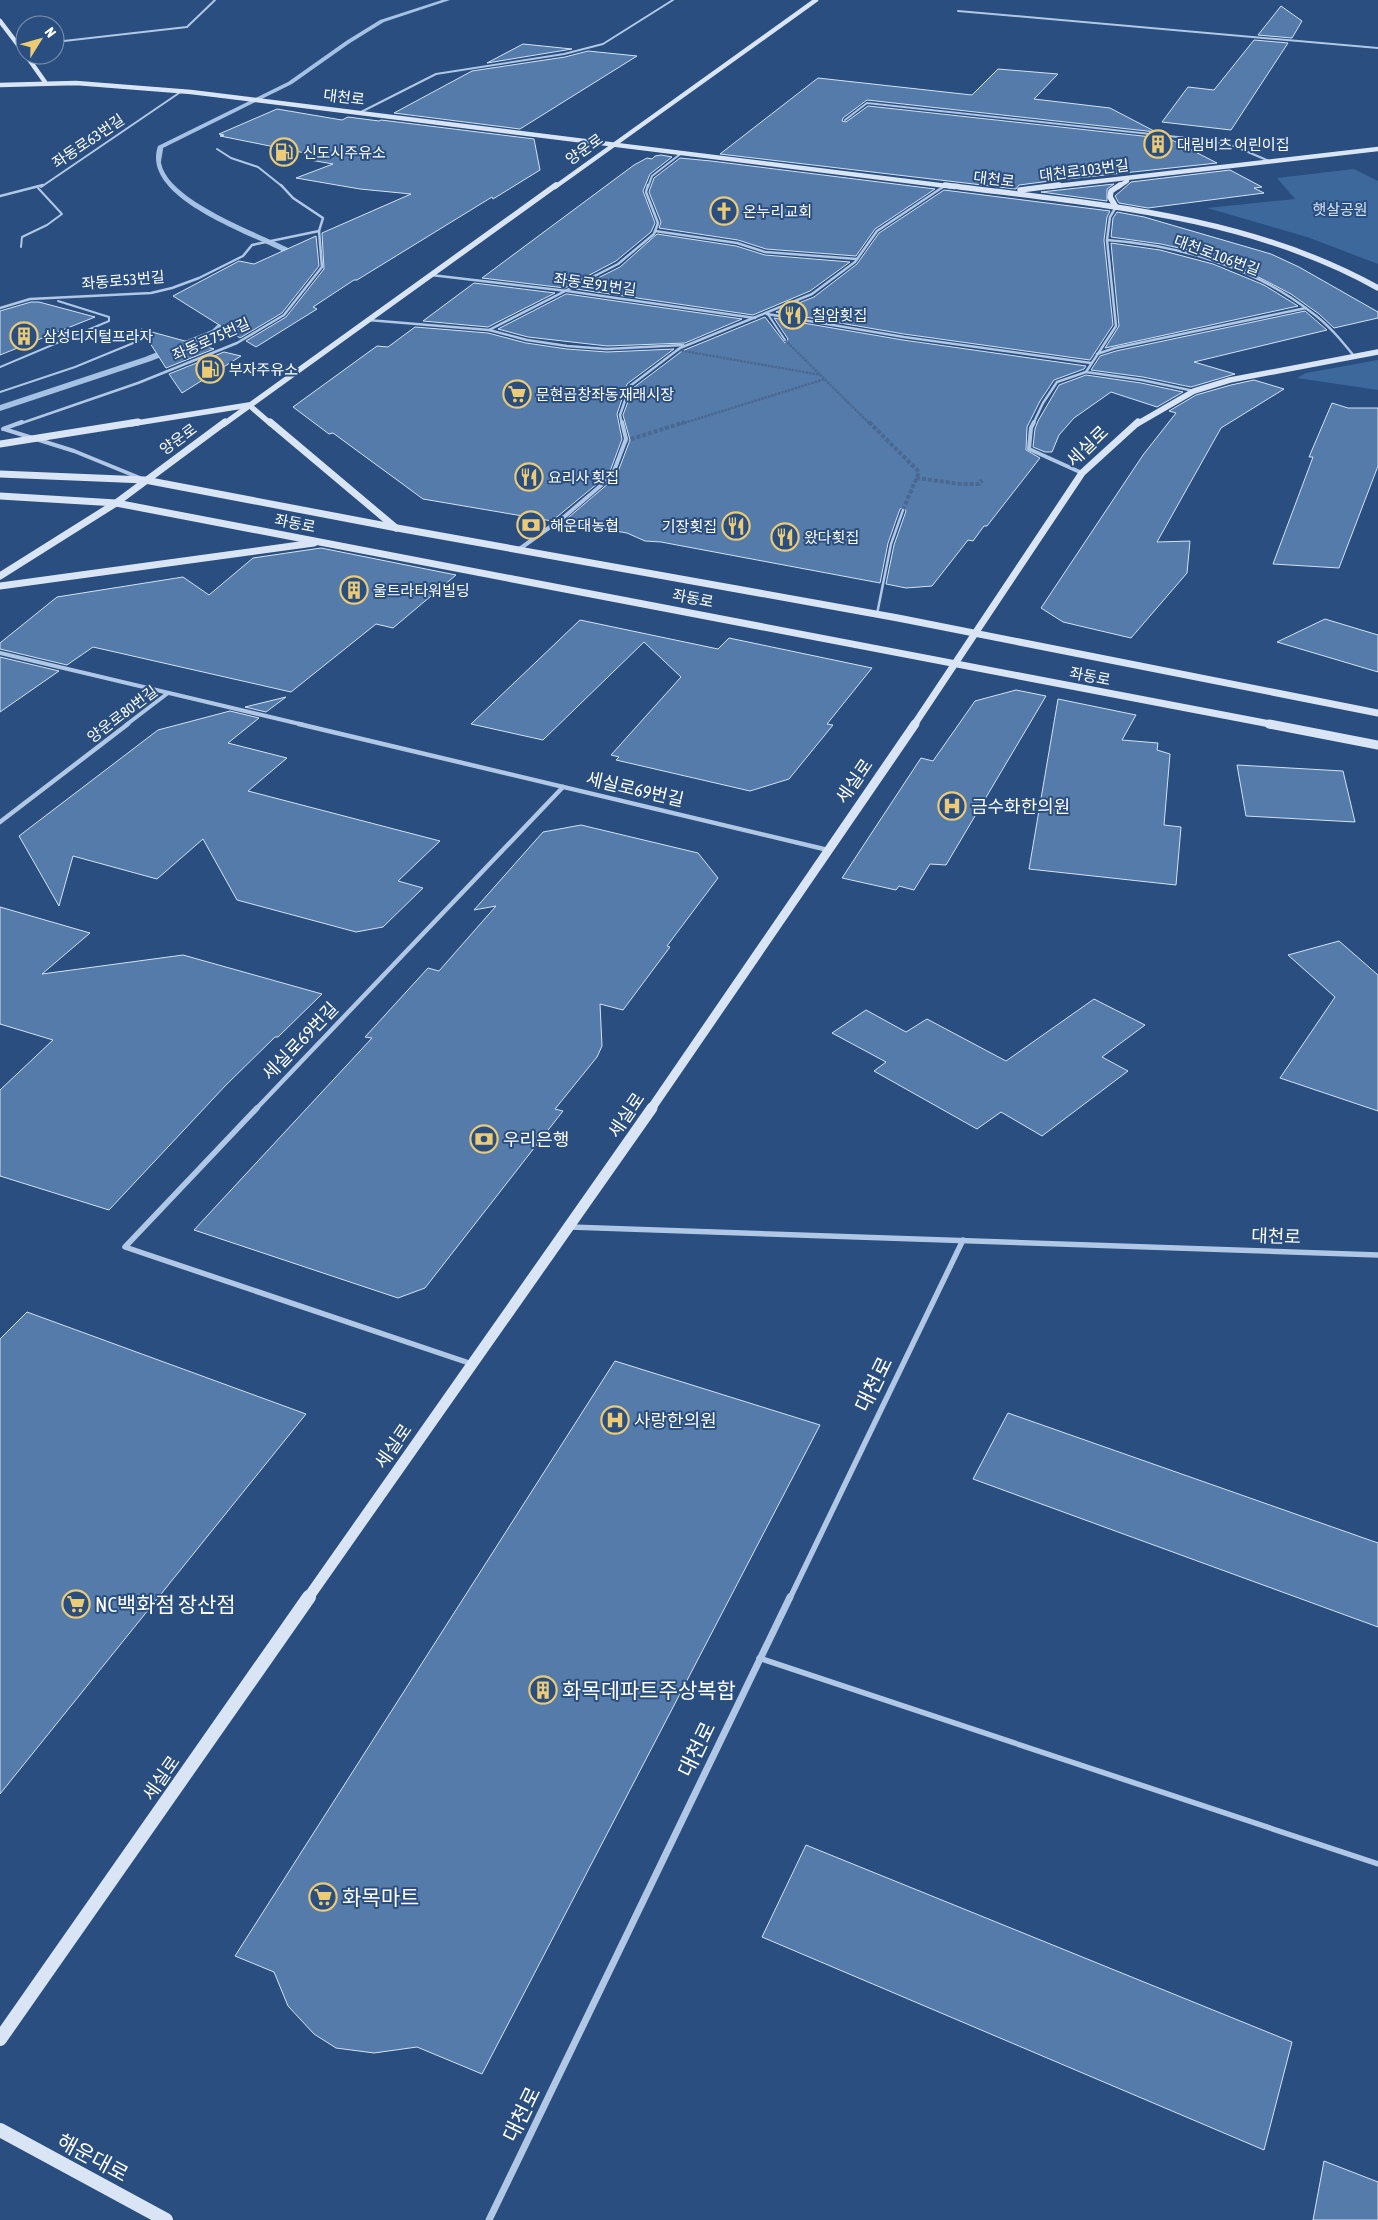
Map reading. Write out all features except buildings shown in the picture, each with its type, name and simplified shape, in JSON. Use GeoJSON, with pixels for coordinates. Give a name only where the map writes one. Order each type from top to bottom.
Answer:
{"type":"FeatureCollection","features":[{"type":"Feature","properties":{"kind":"main road","name":"양운로"},"geometry":{"type":"LineString","coordinates":[[0,576],[116,502],[431,274],[816,0]]}},
{"type":"Feature","properties":{"kind":"main road"},"geometry":{"type":"LineString","coordinates":[[0,22],[15,42]]}},
{"type":"Feature","properties":{"kind":"main road"},"geometry":{"type":"LineString","coordinates":[[32,65],[45,82]]}},
{"type":"Feature","properties":{"kind":"main road","name":"대천로"},"geometry":{"type":"LineString","coordinates":[[0,85],[45,82],[182,91],[1116,207],[1178,218],[1264,239],[1329,261],[1378,288]]}},
{"type":"Feature","properties":{"kind":"main road","name":"대천로103번길"},"geometry":{"type":"LineString","coordinates":[[1002,192],[1378,149]]}},
{"type":"Feature","properties":{"kind":"main road"},"geometry":{"type":"LineString","coordinates":[[1116,207],[1110,197],[1112,191],[1117,185],[1136,177]]}},
{"type":"Feature","properties":{"kind":"main road","name":"세실로"},"geometry":{"type":"LineString","coordinates":[[0,2038],[570,1227],[956,664],[1082,473],[1142,419],[1194,391],[1230,380],[1378,352]]}},
{"type":"Feature","properties":{"kind":"main road"},"geometry":{"type":"LineString","coordinates":[[0,444],[249,405],[397,528]]}},
{"type":"Feature","properties":{"kind":"main road","name":"좌동로"},"geometry":{"type":"LineString","coordinates":[[0,474],[145,480],[397,528],[877,614],[1378,712]]}},
{"type":"Feature","properties":{"kind":"main road","name":"좌동로"},"geometry":{"type":"LineString","coordinates":[[0,496],[116,502],[1378,745]]}},
{"type":"Feature","properties":{"kind":"main road"},"geometry":{"type":"LineString","coordinates":[[0,586],[322,542]]}},
{"type":"Feature","properties":{"kind":"main road","name":"해운대로"},"geometry":{"type":"LineString","coordinates":[[0,2130],[166,2220]]}},
{"type":"Feature","properties":{"kind":"street"},"geometry":{"type":"LineString","coordinates":[[361,112],[436,74],[564,54],[603,44],[673,0]]}},
{"type":"Feature","properties":{"kind":"street","name":"좌동로63번길"},"geometry":{"type":"LineString","coordinates":[[0,196],[38,188],[182,91]]}},
{"type":"Feature","properties":{"kind":"street","name":"좌동로75번길"},"geometry":{"type":"LineString","coordinates":[[2,428],[138,383],[237,343],[284,315],[322,267],[319,232],[323,218],[317,212],[293,198],[282,186],[258,167],[231,158],[217,148]]}},
{"type":"Feature","properties":{"kind":"street"},"geometry":{"type":"LineString","coordinates":[[489,330],[618,264],[655,231],[658,223],[646,192],[652,176],[684,152]]}},
{"type":"Feature","properties":{"kind":"street","name":"좌동로91번길"},"geometry":{"type":"LineString","coordinates":[[518,550],[564,517],[612,476],[626,439],[620,415],[630,386],[680,348],[812,294],[857,259],[877,231],[947,185]]}},
{"type":"Feature","properties":{"kind":"street"},"geometry":{"type":"LineString","coordinates":[[1086,372],[1116,326],[1107,240],[1110,217],[1116,207]]}},
{"type":"Feature","properties":{"kind":"street"},"geometry":{"type":"LineString","coordinates":[[655,231],[737,243],[765,252],[857,259]]}},
{"type":"Feature","properties":{"kind":"street","name":"좌동로53번길"},"geometry":{"type":"LineString","coordinates":[[0,308],[30,298],[151,292],[172,288],[198,278],[243,256],[252,245],[319,232]]}},
{"type":"Feature","properties":{"kind":"street","name":"대천로106번길"},"geometry":{"type":"LineString","coordinates":[[1107,240],[1131,241],[1185,252],[1249,275],[1307,308],[1354,356]]}},
{"type":"Feature","properties":{"kind":"street","name":"좌동로91번길"},"geometry":{"type":"LineString","coordinates":[[431,274],[756,318]]}},
{"type":"Feature","properties":{"kind":"street"},"geometry":{"type":"LineString","coordinates":[[1097,354],[1115,348],[1307,308]]}},
{"type":"Feature","properties":{"kind":"street"},"geometry":{"type":"LineString","coordinates":[[767,314],[904,337],[1092,363]]}},
{"type":"Feature","properties":{"kind":"street"},"geometry":{"type":"LineString","coordinates":[[368,320],[489,330],[527,340],[590,348],[689,345]]}},
{"type":"Feature","properties":{"kind":"street"},"geometry":{"type":"LineString","coordinates":[[1082,473],[1029,449],[1031,428],[1042,403],[1057,382],[1086,372],[1142,380],[1194,391]]}},
{"type":"Feature","properties":{"kind":"street"},"geometry":{"type":"LineString","coordinates":[[2,428],[38,438],[145,480]]}},
{"type":"Feature","properties":{"kind":"street","name":"양운로80번길"},"geometry":{"type":"LineString","coordinates":[[0,654],[168,693]]}},
{"type":"Feature","properties":{"kind":"street"},"geometry":{"type":"LineString","coordinates":[[168,693],[563,787]]}},
{"type":"Feature","properties":{"kind":"street","name":"양운로80번길"},"geometry":{"type":"LineString","coordinates":[[0,822],[168,693]]}},
{"type":"Feature","properties":{"kind":"street","name":"세실로69번길"},"geometry":{"type":"LineString","coordinates":[[472,1364],[124,1248],[563,787],[828,850]]}},
{"type":"Feature","properties":{"kind":"street","name":"대천로"},"geometry":{"type":"LineString","coordinates":[[570,1227],[1378,1255]]}},
{"type":"Feature","properties":{"kind":"street","name":"대천로"},"geometry":{"type":"LineString","coordinates":[[489,2220],[759,1658],[963,1240]]}},
{"type":"Feature","properties":{"kind":"lane"},"geometry":{"type":"LineString","coordinates":[[65,41],[187,28],[215,0]]}},
{"type":"Feature","properties":{"kind":"lane"},"geometry":{"type":"LineString","coordinates":[[958,11],[1378,48]]}},
{"type":"Feature","properties":{"kind":"lane"},"geometry":{"type":"LineString","coordinates":[[844,120],[867,103],[1205,140],[1234,146],[1269,162]]}},
{"type":"Feature","properties":{"kind":"lane"},"geometry":{"type":"LineString","coordinates":[[21,247],[22,237],[47,225],[62,214],[38,188]]}},
{"type":"Feature","properties":{"kind":"lane"},"geometry":{"type":"LineString","coordinates":[[0,367],[109,321],[109,316],[58,301]]}},
{"type":"Feature","properties":{"kind":"lane"},"geometry":{"type":"LineString","coordinates":[[767,314],[785,340]]}},
{"type":"Feature","properties":{"kind":"lane"},"geometry":{"type":"LineString","coordinates":[[0,392],[97,360],[148,337]]}},
{"type":"Feature","properties":{"kind":"lane"},"geometry":{"type":"LineString","coordinates":[[877,614],[891,544],[903,510]]}},
{"type":"Feature","properties":{"kind":"lane"},"geometry":{"type":"LineString","coordinates":[[759,1658],[1378,1864]]}},
{"type":"Feature","properties":{"kind":"green space","name":"햇살공원"},"geometry":{"type":"Polygon","coordinates":[[[1354,169],[1378,181],[1378,264],[1307,237],[1207,208],[1295,199],[1277,178],[1354,169]]]}},
{"type":"Feature","properties":{"kind":"green space"},"geometry":{"type":"Polygon","coordinates":[[[1378,360],[1378,390],[1297,378],[1306,373],[1378,360]]]}},
{"type":"Feature","properties":{"kind":"waterway"},"geometry":{"type":"LineString","coordinates":[[281,267],[287,251],[261,237],[231,226],[196,205],[166,181],[158,163],[160,147],[290,83],[348,42],[382,21],[447,0]]}},
{"type":"Feature","properties":{"kind":"waterway"},"geometry":{"type":"LineString","coordinates":[[0,408],[148,359],[215,332],[234,314]]}},
{"type":"Feature","properties":{"kind":"tunnel"},"geometry":{"type":"LineString","coordinates":[[785,340],[820,375]]}},
{"type":"Feature","properties":{"kind":"tunnel"},"geometry":{"type":"LineString","coordinates":[[678,350],[820,375]]}},
{"type":"Feature","properties":{"kind":"tunnel"},"geometry":{"type":"LineString","coordinates":[[820,375],[825,379]]}},
{"type":"Feature","properties":{"kind":"tunnel"},"geometry":{"type":"LineString","coordinates":[[681,424],[825,379]]}},
{"type":"Feature","properties":{"kind":"tunnel"},"geometry":{"type":"LineString","coordinates":[[825,379],[870,424]]}},
{"type":"Feature","properties":{"kind":"tunnel"},"geometry":{"type":"LineString","coordinates":[[625,441],[685,422]]}},
{"type":"Feature","properties":{"kind":"tunnel"},"geometry":{"type":"LineString","coordinates":[[869,422],[919,472],[916,478]]}},
{"type":"Feature","properties":{"kind":"tunnel"},"geometry":{"type":"LineString","coordinates":[[903,510],[916,478]]}},
{"type":"Feature","properties":{"kind":"tunnel"},"geometry":{"type":"LineString","coordinates":[[916,478],[960,484],[979,484],[982,480]]}},
{"type":"Feature","properties":{"kind":"place","name":"대림비츠 어린이집"},"geometry":{"type":"Point","coordinates":[1158,144]}},
{"type":"Feature","properties":{"kind":"place","name":"신도시주유소"},"geometry":{"type":"Point","coordinates":[284,152]}},
{"type":"Feature","properties":{"kind":"place","name":"온누리교회"},"geometry":{"type":"Point","coordinates":[724,211]}},
{"type":"Feature","properties":{"kind":"place","name":"칠암횟집"},"geometry":{"type":"Point","coordinates":[793,315]}},
{"type":"Feature","properties":{"kind":"place","name":"삼성디지털프라자"},"geometry":{"type":"Point","coordinates":[24,336]}},
{"type":"Feature","properties":{"kind":"place","name":"부자주유소"},"geometry":{"type":"Point","coordinates":[210,369]}},
{"type":"Feature","properties":{"kind":"place","name":"문현곱창좌동재래시장"},"geometry":{"type":"Point","coordinates":[517,394]}},
{"type":"Feature","properties":{"kind":"place","name":"요리사 횟집"},"geometry":{"type":"Point","coordinates":[529,477]}},
{"type":"Feature","properties":{"kind":"place","name":"해운대농협"},"geometry":{"type":"Point","coordinates":[531,525]}},
{"type":"Feature","properties":{"kind":"place","name":"기장횟집"},"geometry":{"type":"Point","coordinates":[736,526]}},
{"type":"Feature","properties":{"kind":"place","name":"왔다횟집"},"geometry":{"type":"Point","coordinates":[785,537]}},
{"type":"Feature","properties":{"kind":"place","name":"울트라타워빌딩"},"geometry":{"type":"Point","coordinates":[354,590]}},
{"type":"Feature","properties":{"kind":"place","name":"금수화한의원"},"geometry":{"type":"Point","coordinates":[952,806]}},
{"type":"Feature","properties":{"kind":"place","name":"우리은행"},"geometry":{"type":"Point","coordinates":[484,1139]}},
{"type":"Feature","properties":{"kind":"place","name":"사랑한의원"},"geometry":{"type":"Point","coordinates":[615,1420]}},
{"type":"Feature","properties":{"kind":"place","name":"NC백화점 장산점"},"geometry":{"type":"Point","coordinates":[76,1604]}},
{"type":"Feature","properties":{"kind":"place","name":"화목데파트주상복합"},"geometry":{"type":"Point","coordinates":[543,1690]}},
{"type":"Feature","properties":{"kind":"place","name":"화목마트"},"geometry":{"type":"Point","coordinates":[323,1897]}}]}
